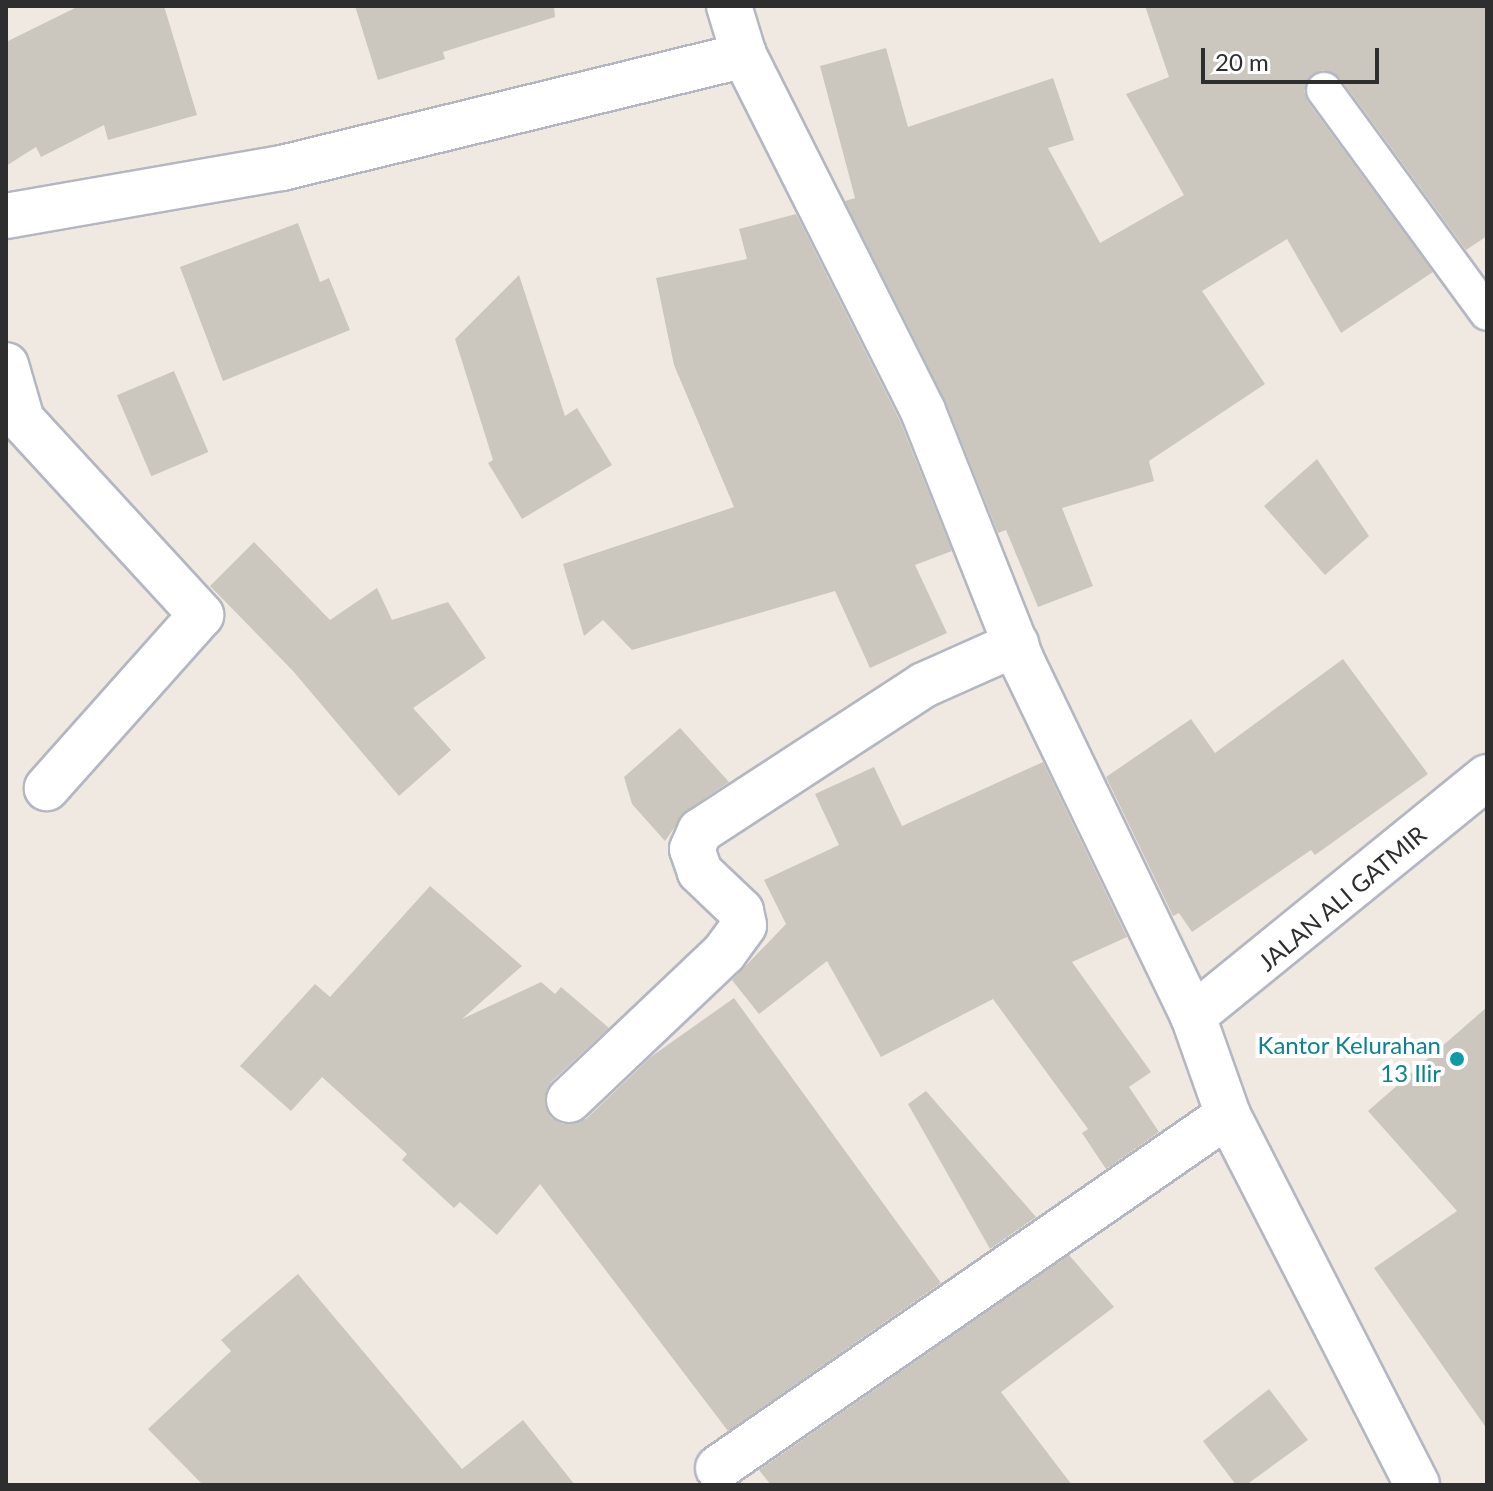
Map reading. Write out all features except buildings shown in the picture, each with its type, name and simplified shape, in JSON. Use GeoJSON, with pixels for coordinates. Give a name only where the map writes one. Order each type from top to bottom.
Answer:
{"type":"FeatureCollection","features":[{"type":"Feature","properties":{"kind":"street"},"geometry":{"type":"LineString","coordinates":[[729,6],[744,55],[923,411],[1016,644],[1193,1016],[1228,1115],[1417,1485]]}},
{"type":"Feature","properties":{"kind":"street"},"geometry":{"type":"LineString","coordinates":[[6,216],[282,168],[423,130],[744,55]]}},
{"type":"Feature","properties":{"kind":"street"},"geometry":{"type":"LineString","coordinates":[[6,365],[14,425],[201,615],[47,788]]}},
{"type":"Feature","properties":{"kind":"street"},"geometry":{"type":"LineString","coordinates":[[569,1100],[724,953],[744,925],[741,911],[700,872],[692,849],[700,831],[924,685],[1016,644]]}},
{"type":"Feature","properties":{"kind":"street","name":"JALAN ALI GATMIR"},"geometry":{"type":"LineString","coordinates":[[1193,1016],[1487,777]]}},
{"type":"Feature","properties":{"kind":"street"},"geometry":{"type":"LineString","coordinates":[[718,1468],[1228,1115]]}},
{"type":"Feature","properties":{"kind":"lane"},"geometry":{"type":"LineString","coordinates":[[1324,90],[1487,313]]}},
{"type":"Feature","properties":{"kind":"place","name":"Kantor Kelurahan 13 Ilir"},"geometry":{"type":"Point","coordinates":[1457,1059]}}]}
